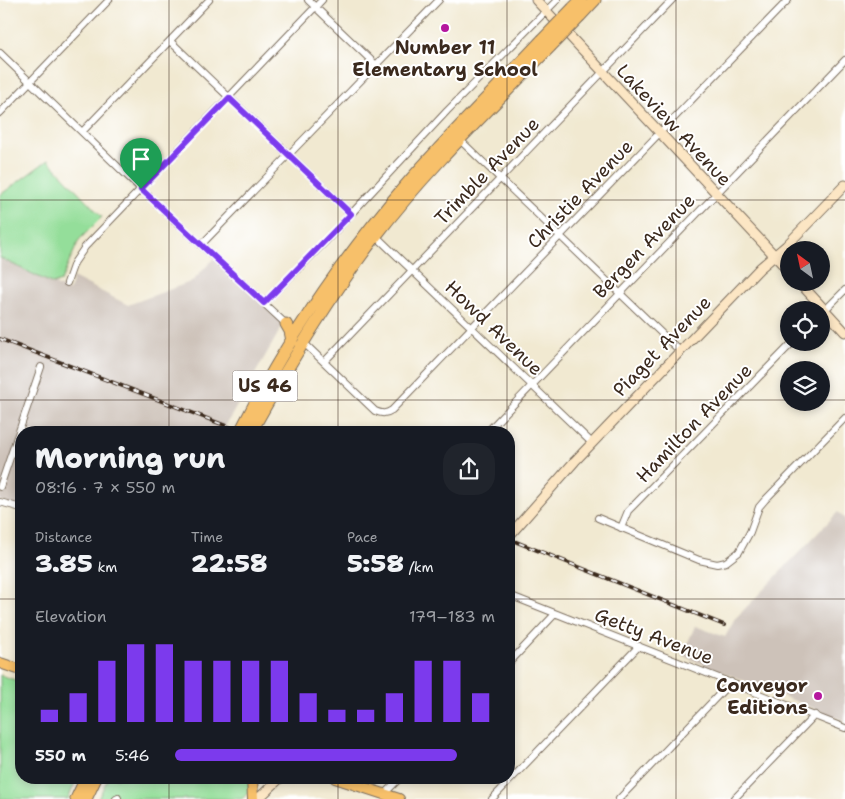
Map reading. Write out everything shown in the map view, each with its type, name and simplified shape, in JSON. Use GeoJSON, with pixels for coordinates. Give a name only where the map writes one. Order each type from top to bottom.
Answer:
{"type":"FeatureCollection","features":[{"type":"Feature","properties":{"kind":"highway","name":"US 46"},"geometry":{"type":"LineString","coordinates":[[254,426],[297,341],[341,267],[371,228],[405,186],[457,137],[578,8],[595,0]]}},
{"type":"Feature","properties":{"kind":"highway","name":"US 46"},"geometry":{"type":"LineString","coordinates":[[243,426],[265,385],[297,341],[376,236],[457,137]]}},
{"type":"Feature","properties":{"kind":"highway"},"geometry":{"type":"LineString","coordinates":[[286,324],[297,341]]}},
{"type":"Feature","properties":{"kind":"highway"},"geometry":{"type":"LineString","coordinates":[[76,799],[83,784]]}},
{"type":"Feature","properties":{"kind":"highway"},"geometry":{"type":"LineString","coordinates":[[86,799],[93,784]]}},
{"type":"Feature","properties":{"kind":"main road"},"geometry":{"type":"LineString","coordinates":[[0,663],[15,668]]}},
{"type":"Feature","properties":{"kind":"main road"},"geometry":{"type":"LineString","coordinates":[[252,784],[253,799]]}},
{"type":"Feature","properties":{"kind":"main road"},"geometry":{"type":"LineString","coordinates":[[353,784],[399,799]]}},
{"type":"Feature","properties":{"kind":"street"},"geometry":{"type":"LineString","coordinates":[[0,113],[109,0]]}},
{"type":"Feature","properties":{"kind":"street"},"geometry":{"type":"LineString","coordinates":[[82,132],[209,0]]}},
{"type":"Feature","properties":{"kind":"street"},"geometry":{"type":"LineString","coordinates":[[308,0],[376,65]]}},
{"type":"Feature","properties":{"kind":"street"},"geometry":{"type":"LineString","coordinates":[[67,283],[74,263],[85,246],[322,0]]}},
{"type":"Feature","properties":{"kind":"street"},"geometry":{"type":"LineString","coordinates":[[201,245],[438,0]]}},
{"type":"Feature","properties":{"kind":"street","name":"Lakeview Avenue"},"geometry":{"type":"LineString","coordinates":[[536,0],[780,262]]}},
{"type":"Feature","properties":{"kind":"street"},"geometry":{"type":"LineString","coordinates":[[264,303],[351,214],[447,111],[557,0]]}},
{"type":"Feature","properties":{"kind":"street","name":"Trimble Avenue"},"geometry":{"type":"LineString","coordinates":[[324,362],[672,0]]}},
{"type":"Feature","properties":{"kind":"street","name":"Christie Avenue"},"geometry":{"type":"LineString","coordinates":[[324,362],[376,411],[381,414],[387,414],[788,0]]}},
{"type":"Feature","properties":{"kind":"street"},"geometry":{"type":"LineString","coordinates":[[170,41],[351,214]]}},
{"type":"Feature","properties":{"kind":"street"},"geometry":{"type":"LineString","coordinates":[[0,53],[141,189],[286,324]]}},
{"type":"Feature","properties":{"kind":"street","name":"Bergen Avenue"},"geometry":{"type":"LineString","coordinates":[[493,426],[845,60]]}},
{"type":"Feature","properties":{"kind":"street"},"geometry":{"type":"LineString","coordinates":[[457,137],[559,237],[680,351]]}},
{"type":"Feature","properties":{"kind":"street","name":"Piaget Avenue"},"geometry":{"type":"LineString","coordinates":[[515,528],[592,442],[760,268],[786,246],[845,185]]}},
{"type":"Feature","properties":{"kind":"street","name":"Howd Avenue"},"geometry":{"type":"LineString","coordinates":[[376,236],[592,442]]}},
{"type":"Feature","properties":{"kind":"street"},"geometry":{"type":"LineString","coordinates":[[830,305],[845,290]]}},
{"type":"Feature","properties":{"kind":"street"},"geometry":{"type":"LineString","coordinates":[[806,291],[814,301]]}},
{"type":"Feature","properties":{"kind":"street"},"geometry":{"type":"LineString","coordinates":[[830,318],[845,332]]}},
{"type":"Feature","properties":{"kind":"street"},"geometry":{"type":"LineString","coordinates":[[297,341],[324,362]]}},
{"type":"Feature","properties":{"kind":"street","name":"Hamilton Avenue"},"geometry":{"type":"LineString","coordinates":[[621,528],[628,511],[784,351]]}},
{"type":"Feature","properties":{"kind":"street"},"geometry":{"type":"LineString","coordinates":[[21,426],[41,367]]}},
{"type":"Feature","properties":{"kind":"street"},"geometry":{"type":"LineString","coordinates":[[598,518],[699,560],[717,564],[726,562],[739,552],[744,545],[760,506],[845,418]]}},
{"type":"Feature","properties":{"kind":"street"},"geometry":{"type":"LineString","coordinates":[[0,487],[15,443]]}},
{"type":"Feature","properties":{"kind":"street"},"geometry":{"type":"LineString","coordinates":[[0,502],[15,506]]}},
{"type":"Feature","properties":{"kind":"street","name":"Getty Avenue"},"geometry":{"type":"LineString","coordinates":[[515,597],[845,728]]}},
{"type":"Feature","properties":{"kind":"street"},"geometry":{"type":"LineString","coordinates":[[515,657],[555,614]]}},
{"type":"Feature","properties":{"kind":"street"},"geometry":{"type":"LineString","coordinates":[[515,775],[639,646]]}},
{"type":"Feature","properties":{"kind":"street"},"geometry":{"type":"LineString","coordinates":[[619,799],[731,682]]}},
{"type":"Feature","properties":{"kind":"street"},"geometry":{"type":"LineString","coordinates":[[734,799],[815,715]]}},
{"type":"Feature","properties":{"kind":"street"},"geometry":{"type":"LineString","coordinates":[[258,799],[274,784]]}},
{"type":"Feature","properties":{"kind":"street"},"geometry":{"type":"LineString","coordinates":[[384,794],[394,784]]}},
{"type":"Feature","properties":{"kind":"street"},"geometry":{"type":"LineString","coordinates":[[492,799],[506,784]]}},
{"type":"Feature","properties":{"kind":"shaded area"},"geometry":{"type":"Polygon","coordinates":[[[215,257],[284,323],[225,426],[15,426],[15,506],[0,501],[0,258],[69,291],[73,277],[128,305],[193,281],[215,257]]]}},
{"type":"Feature","properties":{"kind":"shaded area"},"geometry":{"type":"Polygon","coordinates":[[[838,512],[845,519],[845,721],[682,656],[695,626],[725,637],[735,619],[838,512]]]}},
{"type":"Feature","properties":{"kind":"green space"},"geometry":{"type":"Polygon","coordinates":[[[48,160],[102,217],[79,240],[61,281],[53,284],[0,258],[0,195],[48,160]]]}},
{"type":"Feature","properties":{"kind":"green space"},"geometry":{"type":"Polygon","coordinates":[[[0,675],[15,680],[15,784],[74,784],[68,799],[0,799],[0,675]]]}},
{"type":"Feature","properties":{"kind":"green space"},"geometry":{"type":"Polygon","coordinates":[[[105,784],[257,784],[242,799],[98,799],[105,784]]]}},
{"type":"Feature","properties":{"kind":"railway"},"geometry":{"type":"LineString","coordinates":[[0,339],[226,426]]}},
{"type":"Feature","properties":{"kind":"railway"},"geometry":{"type":"LineString","coordinates":[[515,541],[724,625]]}},
{"type":"Feature","properties":{"kind":"place","name":"Number 11 Elementary School"},"geometry":{"type":"Point","coordinates":[445,28]}},
{"type":"Feature","properties":{"kind":"place","name":"Conveyor Editions"},"geometry":{"type":"Point","coordinates":[818,696]}},
{"type":"Feature","properties":{"kind":"route"},"geometry":{"type":"LineString","coordinates":[[229,98],[351,214],[264,303],[141,189],[229,98]]}}]}
